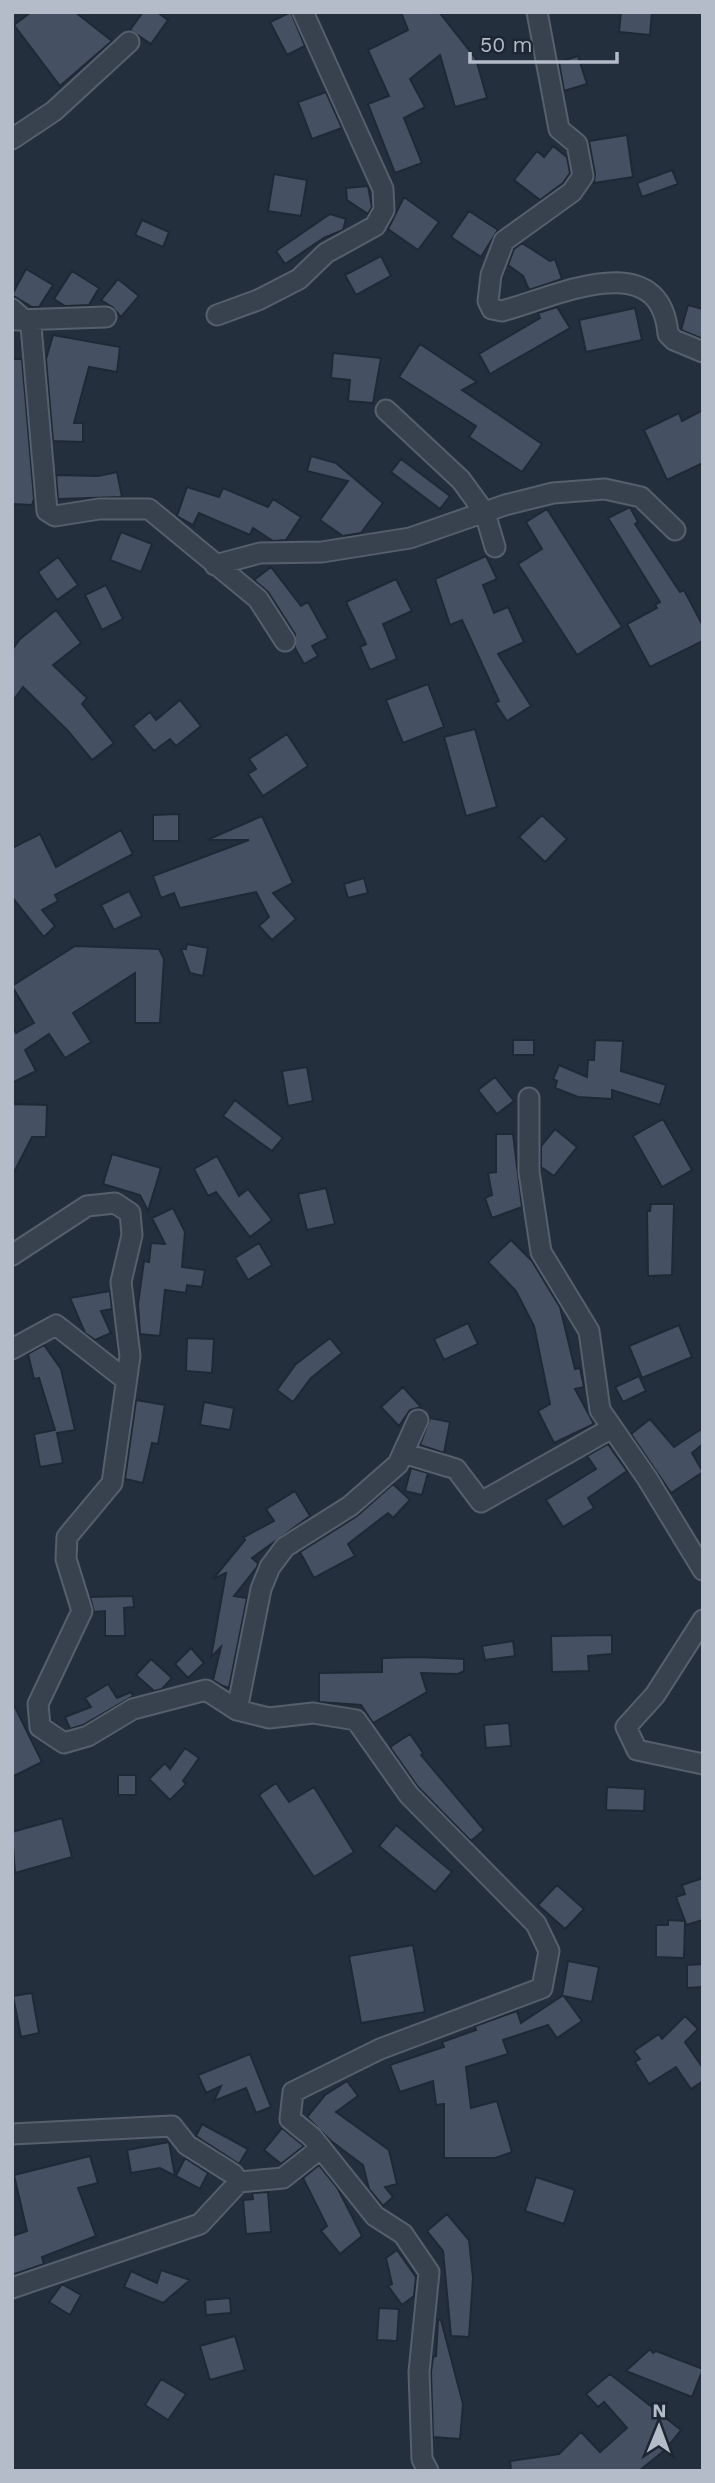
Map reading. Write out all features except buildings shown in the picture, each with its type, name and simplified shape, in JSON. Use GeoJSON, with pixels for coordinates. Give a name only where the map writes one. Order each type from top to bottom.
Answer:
{"type":"FeatureCollection","features":[{"type":"Feature","properties":{"kind":"street"},"geometry":{"type":"LineString","coordinates":[[217,315],[258,300],[299,279],[326,253],[375,226],[384,210],[383,189],[303,12]]}},
{"type":"Feature","properties":{"kind":"street"},"geometry":{"type":"LineString","coordinates":[[537,12],[559,129],[577,144],[583,177],[572,192],[504,241],[491,275],[488,300],[492,309],[502,311],[590,283],[637,287],[659,300],[666,316],[668,334],[674,340],[703,352]]}},
{"type":"Feature","properties":{"kind":"street"},"geometry":{"type":"LineString","coordinates":[[12,139],[54,111],[130,42]]}},
{"type":"Feature","properties":{"kind":"street"},"geometry":{"type":"LineString","coordinates":[[16,316],[106,317]]}},
{"type":"Feature","properties":{"kind":"street"},"geometry":{"type":"LineString","coordinates":[[16,316],[31,326],[37,373],[42,482],[47,511],[55,516],[99,509],[149,509],[258,599],[285,641]]}},
{"type":"Feature","properties":{"kind":"street"},"geometry":{"type":"LineString","coordinates":[[386,411],[461,480],[485,513],[495,547]]}},
{"type":"Feature","properties":{"kind":"street"},"geometry":{"type":"LineString","coordinates":[[215,565],[260,553],[322,552],[410,538],[553,493],[605,489],[641,497],[675,530]]}},
{"type":"Feature","properties":{"kind":"street"},"geometry":{"type":"LineString","coordinates":[[529,1097],[529,1172],[541,1252],[589,1331],[600,1410],[703,1570]]}},
{"type":"Feature","properties":{"kind":"street"},"geometry":{"type":"LineString","coordinates":[[12,1255],[87,1206],[115,1203],[130,1213],[132,1235],[121,1282],[130,1356],[112,1483],[67,1536],[66,1559],[82,1611],[37,1704],[40,1727],[64,1743],[88,1736],[133,1710],[206,1690],[237,1710],[269,1718],[313,1713],[356,1720],[409,1795],[536,1924],[549,1951],[542,1988],[380,2049],[293,2092],[290,2119],[321,2148],[375,2216],[403,2234],[429,2273],[419,2372],[422,2459],[428,2471]]}},
{"type":"Feature","properties":{"kind":"street"},"geometry":{"type":"LineString","coordinates":[[12,1349],[56,1325],[126,1381]]}},
{"type":"Feature","properties":{"kind":"street"},"geometry":{"type":"LineString","coordinates":[[237,1710],[261,1589],[270,1567],[285,1547],[316,1530],[398,1464],[418,1420]]}},
{"type":"Feature","properties":{"kind":"street"},"geometry":{"type":"LineString","coordinates":[[403,1453],[456,1469],[481,1502],[612,1428]]}},
{"type":"Feature","properties":{"kind":"street"},"geometry":{"type":"LineString","coordinates":[[703,1620],[655,1695],[626,1727],[637,1750],[703,1764]]}},
{"type":"Feature","properties":{"kind":"street"},"geometry":{"type":"LineString","coordinates":[[12,2134],[172,2126],[187,2146],[233,2174],[239,2182]]}},
{"type":"Feature","properties":{"kind":"street"},"geometry":{"type":"LineString","coordinates":[[12,2288],[200,2224],[239,2182],[283,2178],[321,2148]]}}]}
